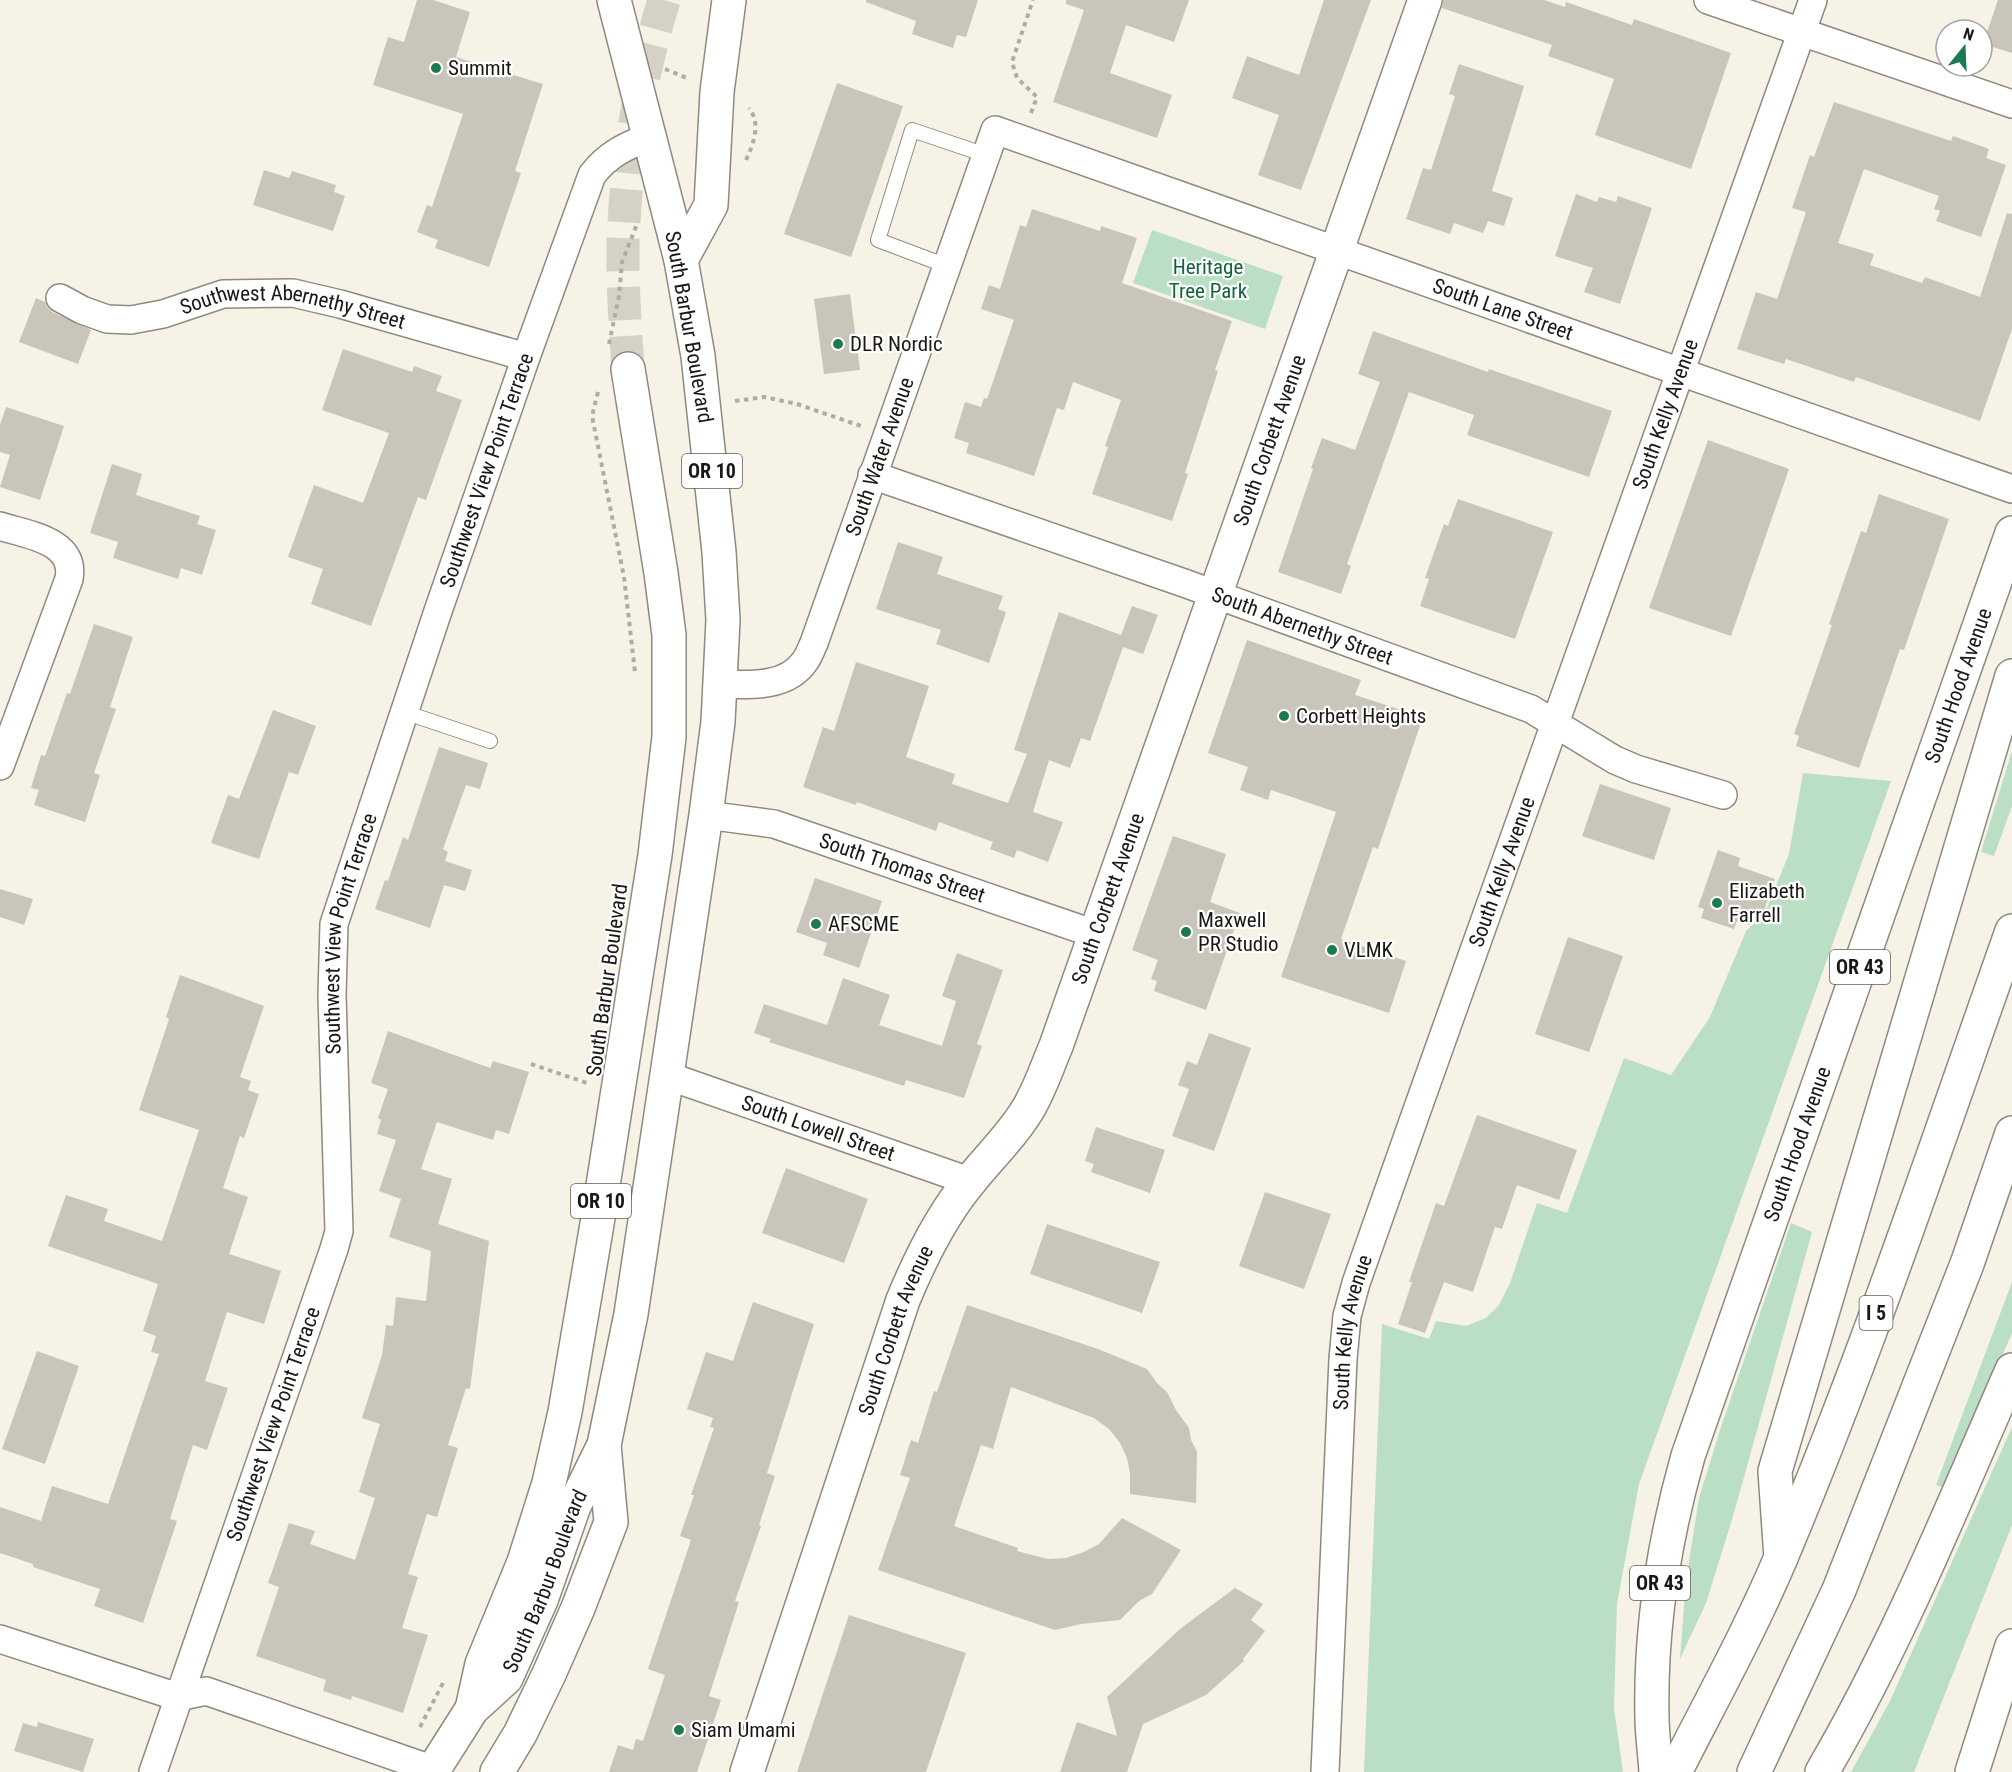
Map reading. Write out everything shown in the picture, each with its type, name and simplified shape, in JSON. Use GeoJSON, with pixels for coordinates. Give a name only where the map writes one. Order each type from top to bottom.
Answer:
{"type":"FeatureCollection","features":[{"type":"Feature","properties":{"kind":"main road","name":"South Barbur Boulevard"},"geometry":{"type":"LineString","coordinates":[[433,1771],[472,1709],[506,1677],[541,1600],[574,1506],[604,1445],[631,1314],[714,756],[721,684],[723,620],[719,552],[698,356],[681,260],[614,0]]}},
{"type":"Feature","properties":{"kind":"main road"},"geometry":{"type":"LineString","coordinates":[[681,260],[711,206],[717,92],[729,0]]}},
{"type":"Feature","properties":{"kind":"main road","name":"South Corbett Avenue"},"geometry":{"type":"LineString","coordinates":[[747,1772],[903,1300],[917,1268],[969,1181],[1005,1142],[1029,1107],[1056,1046],[1425,0]]}},
{"type":"Feature","properties":{"kind":"main road","name":"OR 10"},"geometry":{"type":"LineString","coordinates":[[472,1709],[482,1664],[524,1562],[549,1483],[565,1412],[651,878],[669,737],[669,635],[659,562],[612,366]]}},
{"type":"Feature","properties":{"kind":"main road","name":"South Hood Avenue"},"geometry":{"type":"LineString","coordinates":[[1656,1772],[1652,1718],[1659,1587],[1674,1507],[1685,1467],[1706,1400],[2012,533]]}},
{"type":"Feature","properties":{"kind":"main road"},"geometry":{"type":"LineString","coordinates":[[1781,1558],[1775,1472],[2012,676]]}},
{"type":"Feature","properties":{"kind":"main road","name":"I 5"},"geometry":{"type":"LineString","coordinates":[[1675,1772],[1781,1558],[1847,1394],[2012,931]]}},
{"type":"Feature","properties":{"kind":"main road"},"geometry":{"type":"LineString","coordinates":[[1754,1772],[1839,1590],[1967,1264],[2012,1133]]}},
{"type":"Feature","properties":{"kind":"main road"},"geometry":{"type":"LineString","coordinates":[[1822,1772],[1852,1720],[1925,1568],[2012,1370]]}},
{"type":"Feature","properties":{"kind":"main road","name":"South Barbur Boulevard"},"geometry":{"type":"LineString","coordinates":[[497,1772],[520,1734],[549,1674],[578,1608],[611,1522],[604,1445]]}},
{"type":"Feature","properties":{"kind":"main road"},"geometry":{"type":"LineString","coordinates":[[1972,1772],[2012,1646]]}},
{"type":"Feature","properties":{"kind":"street"},"geometry":{"type":"LineString","coordinates":[[1708,0],[2012,104]]}},
{"type":"Feature","properties":{"kind":"street","name":"South Kelly Avenue"},"geometry":{"type":"LineString","coordinates":[[1325,1772],[1342,1371],[1347,1316],[1356,1282],[1813,0]]}},
{"type":"Feature","properties":{"kind":"street","name":"Southwest View Point Terrace"},"geometry":{"type":"LineString","coordinates":[[153,1772],[339,1231],[332,995],[334,924],[526,357],[592,175],[615,151],[649,137]]}},
{"type":"Feature","properties":{"kind":"street","name":"South Lane Street"},"geometry":{"type":"LineString","coordinates":[[990,142],[1022,140],[2012,489]]}},
{"type":"Feature","properties":{"kind":"street","name":"South Water Avenue"},"geometry":{"type":"LineString","coordinates":[[721,684],[759,685],[793,673],[805,662],[814,643],[990,142]]}},
{"type":"Feature","properties":{"kind":"street","name":"Southwest Abernethy Street"},"geometry":{"type":"LineString","coordinates":[[60,298],[82,310],[107,319],[131,320],[163,314],[223,294],[293,293],[340,304],[526,357]]}},
{"type":"Feature","properties":{"kind":"street","name":"South Abernethy Street"},"geometry":{"type":"LineString","coordinates":[[872,475],[1216,594],[1531,710],[1636,770],[1723,795]]}},
{"type":"Feature","properties":{"kind":"street"},"geometry":{"type":"LineString","coordinates":[[0,526],[47,540],[62,551],[70,568],[69,579],[0,766]]}},
{"type":"Feature","properties":{"kind":"street","name":"South Thomas Street"},"geometry":{"type":"LineString","coordinates":[[706,815],[774,824],[1095,934]]}},
{"type":"Feature","properties":{"kind":"street","name":"South Lowell Street"},"geometry":{"type":"LineString","coordinates":[[668,1076],[969,1181]]}},
{"type":"Feature","properties":{"kind":"street"},"geometry":{"type":"LineString","coordinates":[[0,1639],[178,1697],[206,1691],[433,1771]]}},
{"type":"Feature","properties":{"kind":"lane"},"geometry":{"type":"LineString","coordinates":[[947,266],[878,240],[912,130],[990,142]]}},
{"type":"Feature","properties":{"kind":"lane"},"geometry":{"type":"LineString","coordinates":[[404,712],[490,741]]}},
{"type":"Feature","properties":{"kind":"path"},"geometry":{"type":"LineString","coordinates":[[1022,140],[1037,97],[1017,78],[1012,62],[1033,0]]}},
{"type":"Feature","properties":{"kind":"path"},"geometry":{"type":"LineString","coordinates":[[626,52],[717,92]]}},
{"type":"Feature","properties":{"kind":"path","name":"South Barbur Boulevard"},"geometry":{"type":"LineString","coordinates":[[635,673],[624,577],[592,416],[612,366],[622,262],[638,221]]}},
{"type":"Feature","properties":{"kind":"path"},"geometry":{"type":"LineString","coordinates":[[704,405],[764,397],[797,404],[832,416]]}},
{"type":"Feature","properties":{"kind":"path"},"geometry":{"type":"LineString","coordinates":[[531,1064],[592,1085]]}},
{"type":"Feature","properties":{"kind":"path"},"geometry":{"type":"LineString","coordinates":[[433,1771],[418,1733],[447,1676]]}},
{"type":"Feature","properties":{"kind":"green space","name":"Heritage Tree Park"},"geometry":{"type":"Polygon","coordinates":[[[1152,230],[1283,276],[1265,329],[1133,283],[1152,230]]]}},
{"type":"Feature","properties":{"kind":"green space"},"geometry":{"type":"Polygon","coordinates":[[[2012,751],[2012,806],[1994,856],[1981,852],[2012,751]]]}},
{"type":"Feature","properties":{"kind":"green space"},"geometry":{"type":"Polygon","coordinates":[[[1803,773],[1891,781],[1639,1484],[1617,1604],[1614,1708],[1623,1772],[1364,1772],[1382,1324],[1429,1339],[1436,1321],[1466,1326],[1486,1318],[1499,1305],[1510,1283],[1537,1203],[1567,1213],[1624,1058],[1671,1075],[1710,1017],[1746,931],[1764,915],[1789,854],[1803,773]]]}},
{"type":"Feature","properties":{"kind":"green space"},"geometry":{"type":"Polygon","coordinates":[[[1791,1223],[1812,1232],[1734,1513],[1706,1603],[1680,1659],[1686,1580],[1699,1498],[1791,1223]]]}},
{"type":"Feature","properties":{"kind":"green space"},"geometry":{"type":"Polygon","coordinates":[[[2012,1282],[2012,1333],[1944,1488],[1936,1485],[2012,1282]]]}},
{"type":"Feature","properties":{"kind":"green space"},"geometry":{"type":"Polygon","coordinates":[[[2012,1427],[2012,1525],[1914,1772],[1851,1772],[1890,1701],[2012,1427]]]}},
{"type":"Feature","properties":{"kind":"building"},"geometry":{"type":"Polygon","coordinates":[[[417,0],[433,0],[470,12],[456,57],[543,84],[515,171],[521,173],[489,267],[435,248],[438,240],[417,232],[427,205],[432,207],[463,114],[373,85],[388,37],[404,42],[417,0]]]}},
{"type":"Feature","properties":{"kind":"building"},"geometry":{"type":"Polygon","coordinates":[[[866,0],[978,0],[966,37],[957,35],[953,48],[912,34],[916,21],[866,2],[866,0]]]}},
{"type":"Feature","properties":{"kind":"building"},"geometry":{"type":"Polygon","coordinates":[[[1066,0],[1189,0],[1174,42],[1126,25],[1110,73],[1172,95],[1157,138],[1053,102],[1084,10],[1066,4],[1066,0]]]}},
{"type":"Feature","properties":{"kind":"building"},"geometry":{"type":"Polygon","coordinates":[[[1324,0],[1371,0],[1301,190],[1258,175],[1279,115],[1232,98],[1247,56],[1299,75],[1324,0]]]}},
{"type":"Feature","properties":{"kind":"building"},"geometry":{"type":"Polygon","coordinates":[[[1443,0],[1544,0],[1565,7],[1566,2],[1632,25],[1634,19],[1731,53],[1691,169],[1595,135],[1614,79],[1548,56],[1552,45],[1442,8],[1443,0]]]}},
{"type":"Feature","properties":{"kind":"building"},"geometry":{"type":"Polygon","coordinates":[[[1998,0],[2012,0],[2012,53],[1994,47],[1994,18],[1992,18],[1998,0]]]}},
{"type":"Feature","properties":{"kind":"building"},"geometry":{"type":"Polygon","coordinates":[[[1459,64],[1524,86],[1492,191],[1513,198],[1504,226],[1488,221],[1483,233],[1454,223],[1450,234],[1406,219],[1423,168],[1431,170],[1455,96],[1449,94],[1459,64]]]}},
{"type":"Feature","properties":{"kind":"building"},"geometry":{"type":"Polygon","coordinates":[[[837,83],[903,106],[851,257],[784,234],[837,83]]]}},
{"type":"Feature","properties":{"kind":"building"},"geometry":{"type":"Polygon","coordinates":[[[1834,102],[1951,141],[1953,136],[1989,149],[1986,158],[2006,165],[1981,237],[1936,221],[1940,211],[1934,209],[1939,196],[1864,169],[1838,243],[1874,254],[1870,265],[1922,283],[1925,277],[1980,297],[2007,213],[2012,214],[2012,329],[1980,421],[1856,377],[1854,382],[1786,359],[1784,364],[1737,349],[1756,292],[1777,299],[1806,212],[1792,208],[1810,155],[1814,157],[1834,102]]]}},
{"type":"Feature","properties":{"kind":"building"},"geometry":{"type":"Polygon","coordinates":[[[264,170],[289,178],[292,171],[336,185],[334,192],[345,196],[333,231],[253,205],[264,170]]]}},
{"type":"Feature","properties":{"kind":"building"},"geometry":{"type":"Polygon","coordinates":[[[1576,194],[1597,202],[1599,197],[1616,202],[1618,196],[1652,208],[1620,304],[1584,292],[1593,268],[1555,256],[1576,194]]]}},
{"type":"Feature","properties":{"kind":"building"},"geometry":{"type":"Polygon","coordinates":[[[1032,209],[1100,231],[1101,226],[1137,238],[1122,283],[1232,321],[1215,370],[1218,371],[1172,521],[1092,494],[1121,400],[1073,382],[1064,410],[1057,408],[1034,476],[966,453],[969,443],[954,438],[965,402],[981,407],[984,398],[987,399],[1014,320],[981,309],[989,285],[1000,289],[1020,225],[1026,227],[1032,209]]]}},
{"type":"Feature","properties":{"kind":"building","name":"DLR Nordic"},"geometry":{"type":"Polygon","coordinates":[[[850,294],[860,370],[824,374],[814,299],[850,294]]]}},
{"type":"Feature","properties":{"kind":"building"},"geometry":{"type":"Polygon","coordinates":[[[36,298],[45,302],[52,312],[91,330],[78,364],[19,342],[36,298]]]}},
{"type":"Feature","properties":{"kind":"building"},"geometry":{"type":"Polygon","coordinates":[[[1373,331],[1488,372],[1489,369],[1612,411],[1589,477],[1467,435],[1474,415],[1409,392],[1347,564],[1351,566],[1341,594],[1278,572],[1322,438],[1355,450],[1380,382],[1358,374],[1373,331]]]}},
{"type":"Feature","properties":{"kind":"building"},"geometry":{"type":"Polygon","coordinates":[[[343,349],[412,372],[414,366],[442,376],[436,391],[462,400],[426,500],[418,497],[371,626],[311,604],[323,569],[288,557],[314,485],[363,503],[389,433],[322,410],[343,349]]]}},
{"type":"Feature","properties":{"kind":"building"},"geometry":{"type":"Polygon","coordinates":[[[6,407],[64,426],[40,500],[0,487],[10,455],[0,452],[0,425],[6,407]]]}},
{"type":"Feature","properties":{"kind":"building"},"geometry":{"type":"Polygon","coordinates":[[[1708,440],[1789,469],[1731,636],[1649,608],[1708,440]]]}},
{"type":"Feature","properties":{"kind":"building"},"geometry":{"type":"Polygon","coordinates":[[[112,464],[142,474],[136,495],[200,516],[197,524],[216,530],[202,575],[181,568],[178,579],[113,558],[118,542],[90,533],[112,464]]]}},
{"type":"Feature","properties":{"kind":"building"},"geometry":{"type":"Polygon","coordinates":[[[1879,494],[1949,519],[1904,650],[1900,649],[1859,768],[1796,746],[1799,736],[1794,734],[1832,625],[1829,624],[1861,531],[1866,533],[1879,494]]]}},
{"type":"Feature","properties":{"kind":"building"},"geometry":{"type":"Polygon","coordinates":[[[1458,499],[1553,532],[1515,639],[1420,606],[1429,579],[1425,578],[1444,524],[1448,526],[1458,499]]]}},
{"type":"Feature","properties":{"kind":"building"},"geometry":{"type":"Polygon","coordinates":[[[898,542],[943,557],[937,574],[1003,596],[998,609],[1006,612],[989,663],[936,644],[941,630],[876,609],[898,542]]]}},
{"type":"Feature","properties":{"kind":"building"},"geometry":{"type":"Polygon","coordinates":[[[1132,606],[1158,615],[1143,654],[1123,647],[1090,741],[1081,738],[1070,768],[1049,760],[1033,812],[1063,822],[1048,862],[1017,850],[1014,858],[990,849],[993,842],[939,822],[936,831],[857,802],[856,805],[803,787],[823,727],[834,731],[856,662],[929,686],[906,757],[955,774],[952,784],[1008,803],[1027,754],[1014,750],[1059,612],[1121,635],[1132,606]]]}},
{"type":"Feature","properties":{"kind":"building"},"geometry":{"type":"Polygon","coordinates":[[[94,624],[133,637],[110,707],[116,709],[94,773],[100,775],[85,822],[34,805],[39,790],[31,788],[41,755],[45,756],[67,693],[70,694],[94,624]]]}},
{"type":"Feature","properties":{"kind":"building"},"geometry":{"type":"Polygon","coordinates":[[[1247,640],[1361,680],[1355,695],[1423,717],[1378,849],[1373,847],[1341,939],[1406,961],[1389,1013],[1281,977],[1336,812],[1271,790],[1268,800],[1240,790],[1248,767],[1208,753],[1247,640]]]}},
{"type":"Feature","properties":{"kind":"building"},"geometry":{"type":"Polygon","coordinates":[[[273,710],[316,726],[298,775],[289,772],[259,859],[211,843],[228,795],[239,799],[273,710]]]}},
{"type":"Feature","properties":{"kind":"building"},"geometry":{"type":"Polygon","coordinates":[[[439,747],[488,763],[480,789],[466,785],[443,849],[448,852],[445,861],[472,870],[465,891],[444,885],[430,928],[375,909],[385,880],[388,881],[403,837],[408,840],[439,747]]]}},
{"type":"Feature","properties":{"kind":"building"},"geometry":{"type":"Polygon","coordinates":[[[1600,784],[1671,808],[1654,860],[1582,836],[1600,784]]]}},
{"type":"Feature","properties":{"kind":"building","name":"Maxwell PR Studio"},"geometry":{"type":"Polygon","coordinates":[[[1173,836],[1226,854],[1210,902],[1240,913],[1206,1010],[1154,991],[1157,981],[1151,979],[1158,960],[1132,950],[1173,836]]]}},
{"type":"Feature","properties":{"kind":"building"},"geometry":{"type":"Polygon","coordinates":[[[1718,850],[1740,858],[1738,866],[1775,879],[1763,914],[1755,911],[1750,925],[1737,921],[1734,929],[1701,918],[1704,909],[1698,907],[1718,850]]]}},
{"type":"Feature","properties":{"kind":"building"},"geometry":{"type":"Polygon","coordinates":[[[815,878],[882,901],[859,968],[823,955],[827,943],[796,932],[815,878]]]}},
{"type":"Feature","properties":{"kind":"building"},"geometry":{"type":"Polygon","coordinates":[[[0,889],[33,899],[24,925],[0,917],[0,889]]]}},
{"type":"Feature","properties":{"kind":"building"},"geometry":{"type":"Polygon","coordinates":[[[1568,937],[1623,956],[1589,1052],[1535,1034],[1568,937]]]}},
{"type":"Feature","properties":{"kind":"building"},"geometry":{"type":"Polygon","coordinates":[[[957,953],[1003,970],[977,1044],[982,1046],[964,1098],[906,1080],[904,1086],[769,1042],[771,1039],[754,1033],[764,1004],[827,1025],[843,978],[890,995],[879,1025],[942,1046],[956,1001],[942,996],[957,953]]]}},
{"type":"Feature","properties":{"kind":"building"},"geometry":{"type":"Polygon","coordinates":[[[180,975],[264,1006],[240,1077],[251,1081],[248,1090],[259,1094],[244,1138],[240,1136],[223,1188],[248,1197],[229,1254],[281,1271],[264,1324],[227,1312],[205,1381],[228,1388],[207,1450],[193,1445],[170,1519],[177,1521],[143,1623],[94,1606],[100,1589],[33,1567],[33,1564],[0,1553],[0,1507],[41,1521],[52,1486],[108,1504],[159,1354],[151,1352],[156,1336],[143,1331],[158,1284],[48,1246],[66,1195],[108,1209],[104,1221],[162,1241],[199,1130],[139,1110],[169,1019],[166,1017],[180,975]]]}},
{"type":"Feature","properties":{"kind":"building"},"geometry":{"type":"Polygon","coordinates":[[[388,1031],[490,1068],[493,1061],[529,1072],[509,1134],[496,1130],[493,1140],[437,1122],[421,1169],[452,1179],[438,1224],[489,1241],[470,1389],[466,1388],[448,1445],[458,1448],[437,1517],[427,1514],[408,1574],[418,1577],[402,1628],[428,1635],[403,1713],[352,1696],[351,1700],[323,1691],[326,1680],[256,1656],[279,1587],[268,1583],[289,1523],[315,1531],[310,1544],[355,1560],[375,1498],[359,1492],[380,1424],[362,1418],[382,1355],[386,1325],[393,1326],[396,1297],[426,1301],[431,1251],[389,1237],[401,1199],[379,1191],[396,1140],[377,1134],[381,1120],[378,1118],[388,1089],[371,1083],[388,1031]]]}},
{"type":"Feature","properties":{"kind":"building"},"geometry":{"type":"Polygon","coordinates":[[[1209,1033],[1251,1048],[1214,1151],[1172,1136],[1189,1089],[1178,1085],[1187,1061],[1197,1065],[1209,1033]]]}},
{"type":"Feature","properties":{"kind":"building"},"geometry":{"type":"Polygon","coordinates":[[[1477,1115],[1577,1150],[1559,1200],[1517,1185],[1502,1229],[1495,1227],[1473,1292],[1444,1282],[1425,1333],[1398,1324],[1412,1282],[1409,1282],[1436,1203],[1444,1206],[1477,1115]]]}},
{"type":"Feature","properties":{"kind":"building"},"geometry":{"type":"Polygon","coordinates":[[[1096,1127],[1165,1150],[1150,1193],[1091,1172],[1094,1164],[1085,1161],[1096,1127]]]}},
{"type":"Feature","properties":{"kind":"building"},"geometry":{"type":"Polygon","coordinates":[[[786,1168],[868,1199],[844,1263],[762,1233],[786,1168]]]}},
{"type":"Feature","properties":{"kind":"building"},"geometry":{"type":"Polygon","coordinates":[[[1265,1192],[1331,1214],[1304,1289],[1239,1266],[1265,1192]]]}},
{"type":"Feature","properties":{"kind":"building"},"geometry":{"type":"Polygon","coordinates":[[[1047,1224],[1160,1262],[1142,1313],[1030,1274],[1047,1224]]]}},
{"type":"Feature","properties":{"kind":"building"},"geometry":{"type":"Polygon","coordinates":[[[753,1302],[814,1324],[767,1473],[775,1476],[759,1525],[761,1526],[735,1601],[739,1602],[709,1696],[721,1700],[697,1772],[609,1772],[618,1745],[633,1750],[636,1739],[643,1741],[665,1675],[648,1669],[691,1540],[680,1536],[694,1495],[691,1495],[714,1428],[710,1427],[713,1418],[687,1409],[706,1352],[733,1361],[753,1302]]]}},
{"type":"Feature","properties":{"kind":"building"},"geometry":{"type":"Polygon","coordinates":[[[967,1305],[1098,1349],[1147,1369],[1167,1392],[1189,1428],[1191,1440],[1197,1452],[1196,1503],[1130,1494],[1127,1458],[1120,1443],[1109,1429],[1094,1418],[1011,1387],[993,1449],[981,1445],[954,1526],[1018,1548],[1017,1551],[1048,1559],[1066,1558],[1099,1544],[1122,1518],[1181,1550],[1152,1594],[1139,1601],[1120,1620],[1081,1624],[1055,1630],[878,1570],[910,1478],[900,1475],[911,1440],[918,1443],[934,1391],[937,1392],[967,1305]]]}},
{"type":"Feature","properties":{"kind":"building"},"geometry":{"type":"Polygon","coordinates":[[[37,1351],[79,1366],[45,1464],[2,1449],[37,1351]]]}},
{"type":"Feature","properties":{"kind":"building"},"geometry":{"type":"Polygon","coordinates":[[[1235,1588],[1263,1604],[1251,1620],[1265,1631],[1243,1659],[1244,1661],[1206,1695],[1143,1724],[1127,1772],[1060,1772],[1077,1722],[1117,1736],[1107,1697],[1180,1629],[1235,1588]]]}},
{"type":"Feature","properties":{"kind":"building"},"geometry":{"type":"Polygon","coordinates":[[[849,1615],[966,1653],[926,1772],[797,1772],[849,1615]]]}},
{"type":"Feature","properties":{"kind":"building"},"geometry":{"type":"Polygon","coordinates":[[[38,1722],[94,1739],[83,1772],[14,1751],[23,1723],[37,1727],[38,1722]]]}},
{"type":"Feature","properties":{"kind":"tunnel"},"geometry":{"type":"LineString","coordinates":[[628,369],[623,259],[626,194],[637,110],[664,0]]}},
{"type":"Feature","properties":{"kind":"place","name":"Summit"},"geometry":{"type":"Point","coordinates":[436,68]}},
{"type":"Feature","properties":{"kind":"place","name":"DLR Nordic"},"geometry":{"type":"Point","coordinates":[838,344]}},
{"type":"Feature","properties":{"kind":"place","name":"Corbett Heights"},"geometry":{"type":"Point","coordinates":[1284,716]}},
{"type":"Feature","properties":{"kind":"place","name":"Elizabeth Farrell"},"geometry":{"type":"Point","coordinates":[1717,903]}},
{"type":"Feature","properties":{"kind":"place","name":"AFSCME"},"geometry":{"type":"Point","coordinates":[816,924]}},
{"type":"Feature","properties":{"kind":"place","name":"Maxwell PR Studio"},"geometry":{"type":"Point","coordinates":[1186,932]}},
{"type":"Feature","properties":{"kind":"place","name":"VLMK"},"geometry":{"type":"Point","coordinates":[1332,950]}},
{"type":"Feature","properties":{"kind":"place","name":"Siam Umami"},"geometry":{"type":"Point","coordinates":[679,1730]}}]}
